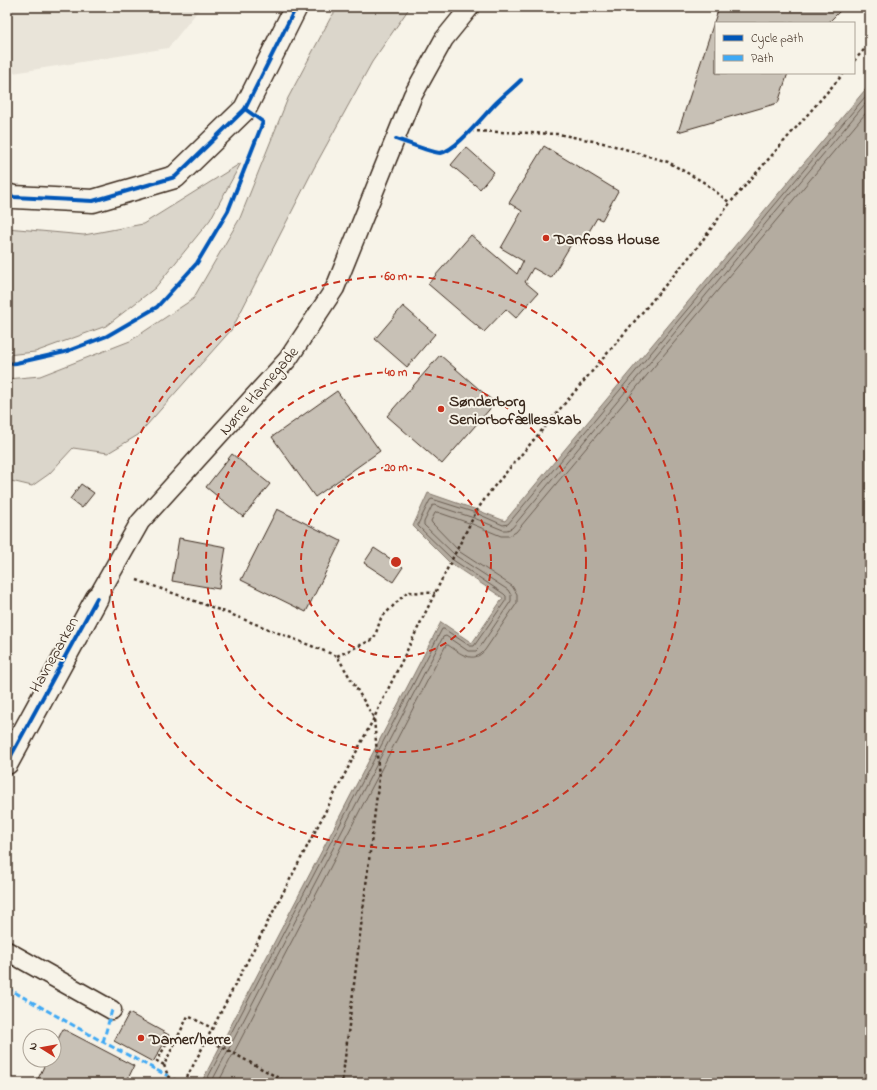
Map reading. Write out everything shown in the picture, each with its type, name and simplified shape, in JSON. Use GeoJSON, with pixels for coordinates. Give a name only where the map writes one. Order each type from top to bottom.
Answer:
{"type":"FeatureCollection","features":[{"type":"Feature","properties":{"kind":"street"},"geometry":{"type":"LineString","coordinates":[[7,195],[14,197],[93,201],[176,177],[245,109],[296,7]]}},
{"type":"Feature","properties":{"kind":"street","name":"Havneparken"},"geometry":{"type":"LineString","coordinates":[[7,763],[98,598]]}},
{"type":"Feature","properties":{"kind":"lane","name":"Nørre Havnegade"},"geometry":{"type":"LineString","coordinates":[[98,598],[140,522],[288,360],[335,288],[413,95],[444,39],[470,7]]}},
{"type":"Feature","properties":{"kind":"lane"},"geometry":{"type":"LineString","coordinates":[[7,951],[112,1010]]}},
{"type":"Feature","properties":{"kind":"path"},"geometry":{"type":"LineString","coordinates":[[855,60],[870,43]]}},
{"type":"Feature","properties":{"kind":"path"},"geometry":{"type":"LineString","coordinates":[[184,1083],[374,718],[477,510],[492,489],[696,249],[730,203],[843,74]]}},
{"type":"Feature","properties":{"kind":"path"},"geometry":{"type":"LineString","coordinates":[[465,136],[474,126]]}},
{"type":"Feature","properties":{"kind":"path"},"geometry":{"type":"LineString","coordinates":[[471,131],[558,134],[608,144],[668,162],[705,183],[730,203]]}},
{"type":"Feature","properties":{"kind":"path"},"geometry":{"type":"LineString","coordinates":[[112,571],[225,612],[337,656],[374,718],[379,778],[342,1083]]}},
{"type":"Feature","properties":{"kind":"path"},"geometry":{"type":"LineString","coordinates":[[337,656],[374,639],[381,618],[407,592],[435,593]]}},
{"type":"Feature","properties":{"kind":"path"},"geometry":{"type":"LineString","coordinates":[[164,1065],[188,1016],[212,1028]]}},
{"type":"Feature","properties":{"kind":"path"},"geometry":{"type":"LineString","coordinates":[[169,1039],[158,1061],[164,1065],[168,1076],[180,1083]]}},
{"type":"Feature","properties":{"kind":"path"},"geometry":{"type":"LineString","coordinates":[[207,1039],[288,1083]]}},
{"type":"Feature","properties":{"kind":"shaded area"},"geometry":{"type":"Polygon","coordinates":[[[7,7],[201,7],[168,48],[7,74],[7,7]]]}},
{"type":"Feature","properties":{"kind":"shaded area"},"geometry":{"type":"Polygon","coordinates":[[[339,7],[410,7],[372,62],[314,168],[232,329],[138,435],[108,453],[73,448],[49,474],[32,486],[7,480],[7,379],[40,376],[130,341],[193,299],[240,218],[288,98],[331,17],[339,7]]]}},
{"type":"Feature","properties":{"kind":"shaded area"},"geometry":{"type":"Polygon","coordinates":[[[241,163],[210,220],[155,288],[106,326],[35,352],[7,355],[7,228],[84,235],[143,224],[241,163]]]}},
{"type":"Feature","properties":{"kind":"water"},"geometry":{"type":"Polygon","coordinates":[[[870,84],[870,1083],[201,1083],[441,622],[472,643],[503,598],[450,563],[413,526],[428,493],[505,521],[870,84]]]}},
{"type":"Feature","properties":{"kind":"building"},"geometry":{"type":"Polygon","coordinates":[[[719,7],[844,7],[829,22],[715,22],[715,74],[788,74],[778,103],[678,132],[719,7]]]}},
{"type":"Feature","properties":{"kind":"building","name":"Danfoss House"},"geometry":{"type":"Polygon","coordinates":[[[544,146],[618,191],[602,220],[597,218],[581,245],[573,241],[551,278],[533,268],[525,282],[538,293],[516,318],[506,309],[484,332],[428,284],[471,235],[517,274],[523,261],[501,248],[522,211],[509,203],[544,146]]]}},
{"type":"Feature","properties":{"kind":"building"},"geometry":{"type":"Polygon","coordinates":[[[466,147],[494,172],[480,189],[451,165],[466,147]]]}},
{"type":"Feature","properties":{"kind":"building"},"geometry":{"type":"Polygon","coordinates":[[[403,306],[435,334],[407,367],[375,339],[403,306]]]}},
{"type":"Feature","properties":{"kind":"building","name":"Sønderborg Seniorbofællesskab"},"geometry":{"type":"Polygon","coordinates":[[[440,355],[495,403],[442,464],[387,416],[440,355]]]}},
{"type":"Feature","properties":{"kind":"building"},"geometry":{"type":"Polygon","coordinates":[[[337,391],[380,451],[315,497],[272,437],[337,391]]]}},
{"type":"Feature","properties":{"kind":"building"},"geometry":{"type":"Polygon","coordinates":[[[232,454],[270,484],[243,517],[206,487],[232,454]]]}},
{"type":"Feature","properties":{"kind":"building"},"geometry":{"type":"Polygon","coordinates":[[[81,484],[94,493],[82,508],[70,499],[81,484]]]}},
{"type":"Feature","properties":{"kind":"building"},"geometry":{"type":"Polygon","coordinates":[[[277,509],[341,541],[306,612],[241,580],[277,509]]]}},
{"type":"Feature","properties":{"kind":"building"},"geometry":{"type":"Polygon","coordinates":[[[179,538],[226,547],[219,589],[172,581],[179,538]]]}},
{"type":"Feature","properties":{"kind":"building"},"geometry":{"type":"Polygon","coordinates":[[[374,548],[403,567],[393,582],[364,563],[374,548]]]}},
{"type":"Feature","properties":{"kind":"building","name":"Damer/herre"},"geometry":{"type":"Polygon","coordinates":[[[129,1013],[169,1035],[153,1062],[114,1041],[129,1013]]]}},
{"type":"Feature","properties":{"kind":"building"},"geometry":{"type":"Polygon","coordinates":[[[63,1029],[134,1066],[126,1083],[36,1083],[43,1068],[62,1068],[63,1029]]]}},
{"type":"Feature","properties":{"kind":"marked path"},"geometry":{"type":"LineString","coordinates":[[7,988],[103,1042],[168,1076]]}},
{"type":"Feature","properties":{"kind":"marked path"},"geometry":{"type":"LineString","coordinates":[[103,1042],[112,1010]]}},
{"type":"Feature","properties":{"kind":"cycle path"},"geometry":{"type":"LineString","coordinates":[[7,195],[14,197],[93,201],[175,177],[245,109],[296,7]]}},
{"type":"Feature","properties":{"kind":"cycle path"},"geometry":{"type":"LineString","coordinates":[[396,139],[436,153],[446,151],[461,140],[496,103],[521,80]]}},
{"type":"Feature","properties":{"kind":"cycle path"},"geometry":{"type":"LineString","coordinates":[[7,364],[65,352],[107,336],[157,307],[197,263],[228,211],[263,122],[245,109]]}},
{"type":"Feature","properties":{"kind":"cycle path"},"geometry":{"type":"LineString","coordinates":[[7,763],[97,598]]}},
{"type":"Feature","properties":{"kind":"place","name":"Danfoss House"},"geometry":{"type":"Point","coordinates":[546,238]}},
{"type":"Feature","properties":{"kind":"place","name":"Sønderborg Seniorbofællesskab"},"geometry":{"type":"Point","coordinates":[441,409]}},
{"type":"Feature","properties":{"kind":"place","name":"Damer/herre"},"geometry":{"type":"Point","coordinates":[141,1038]}}]}
